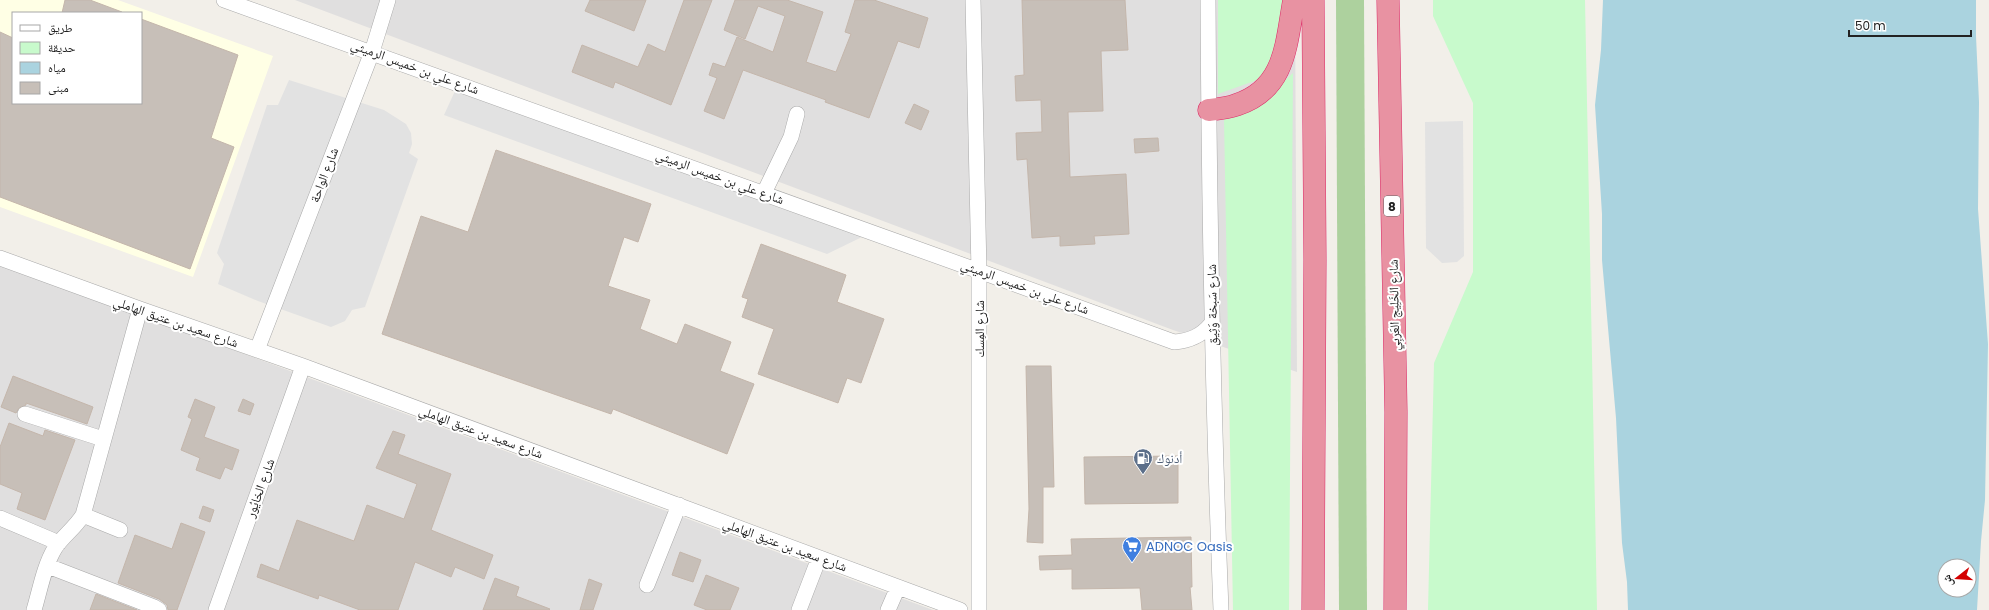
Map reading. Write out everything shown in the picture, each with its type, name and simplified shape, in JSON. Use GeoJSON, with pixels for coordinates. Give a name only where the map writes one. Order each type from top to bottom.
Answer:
{"type":"FeatureCollection","features":[{"type":"Feature","properties":{"kind":"highway"},"geometry":{"type":"LineString","coordinates":[[1209,110],[1236,105],[1261,93],[1282,62],[1294,0]]}},
{"type":"Feature","properties":{"kind":"highway"},"geometry":{"type":"LineString","coordinates":[[1312,0],[1315,260],[1313,610]]}},
{"type":"Feature","properties":{"kind":"highway","name":"شارع الخَلِيج العَربِي"},"geometry":{"type":"LineString","coordinates":[[1388,0],[1396,412],[1395,610]]}},
{"type":"Feature","properties":{"kind":"street","name":"شارع علي بن خميس الرميثي"},"geometry":{"type":"LineString","coordinates":[[224,0],[764,193],[1174,342],[1182,342],[1197,336],[1212,324]]}},
{"type":"Feature","properties":{"kind":"street","name":"شارع الواحة"},"geometry":{"type":"LineString","coordinates":[[256,350],[372,52],[388,0]]}},
{"type":"Feature","properties":{"kind":"street","name":"شارع المِسك"},"geometry":{"type":"LineString","coordinates":[[973,0],[979,271],[979,610]]}},
{"type":"Feature","properties":{"kind":"street","name":"شارع سَبخة وَثِيق"},"geometry":{"type":"LineString","coordinates":[[1208,0],[1212,324],[1221,610]]}},
{"type":"Feature","properties":{"kind":"street"},"geometry":{"type":"LineString","coordinates":[[764,193],[788,144],[797,114]]}},
{"type":"Feature","properties":{"kind":"street","name":"شارع سعيد بن عتيق الهاملي"},"geometry":{"type":"LineString","coordinates":[[0,258],[303,366],[960,610]]}},
{"type":"Feature","properties":{"kind":"street"},"geometry":{"type":"LineString","coordinates":[[34,610],[52,556],[59,543],[75,527],[83,515],[140,309]]}},
{"type":"Feature","properties":{"kind":"street","name":"شارع الخايُور"},"geometry":{"type":"LineString","coordinates":[[216,610],[303,366]]}},
{"type":"Feature","properties":{"kind":"street"},"geometry":{"type":"LineString","coordinates":[[24,414],[103,439]]}},
{"type":"Feature","properties":{"kind":"street"},"geometry":{"type":"LineString","coordinates":[[647,585],[678,505]]}},
{"type":"Feature","properties":{"kind":"street"},"geometry":{"type":"LineString","coordinates":[[83,515],[120,530]]}},
{"type":"Feature","properties":{"kind":"street"},"geometry":{"type":"LineString","coordinates":[[0,518],[59,543]]}},
{"type":"Feature","properties":{"kind":"street"},"geometry":{"type":"LineString","coordinates":[[799,610],[819,558]]}},
{"type":"Feature","properties":{"kind":"street"},"geometry":{"type":"LineString","coordinates":[[48,566],[159,610]]}},
{"type":"Feature","properties":{"kind":"street"},"geometry":{"type":"LineString","coordinates":[[888,610],[898,587]]}},
{"type":"Feature","properties":{"kind":"shaded area"},"geometry":{"type":"Polygon","coordinates":[[[0,0],[118,0],[273,56],[193,277],[0,207],[0,0]]]}},
{"type":"Feature","properties":{"kind":"shaded area"},"geometry":{"type":"Polygon","coordinates":[[[295,0],[1295,0],[1297,372],[1173,330],[295,0]]]}},
{"type":"Feature","properties":{"kind":"shaded area"},"geometry":{"type":"Polygon","coordinates":[[[289,80],[384,110],[406,124],[411,133],[412,144],[409,153],[418,159],[365,307],[352,310],[345,321],[331,327],[258,301],[218,284],[224,264],[217,253],[267,105],[278,105],[289,80]]]}},
{"type":"Feature","properties":{"kind":"shaded area"},"geometry":{"type":"Polygon","coordinates":[[[455,91],[862,237],[827,254],[444,115],[455,91]]]}},
{"type":"Feature","properties":{"kind":"shaded area"},"geometry":{"type":"Polygon","coordinates":[[[1463,121],[1464,256],[1457,262],[1442,263],[1426,248],[1425,122],[1463,121]]]}},
{"type":"Feature","properties":{"kind":"shaded area"},"geometry":{"type":"Polygon","coordinates":[[[0,263],[637,500],[933,610],[0,610],[0,263]]]}},
{"type":"Feature","properties":{"kind":"green space"},"geometry":{"type":"Polygon","coordinates":[[[1218,0],[1287,0],[1276,59],[1260,79],[1218,94],[1218,0]]]}},
{"type":"Feature","properties":{"kind":"green space"},"geometry":{"type":"Polygon","coordinates":[[[1336,0],[1364,0],[1367,610],[1339,610],[1336,0]]]}},
{"type":"Feature","properties":{"kind":"green space"},"geometry":{"type":"Polygon","coordinates":[[[1433,0],[1585,0],[1597,610],[1428,610],[1434,363],[1473,272],[1473,103],[1433,16],[1433,0]]]}},
{"type":"Feature","properties":{"kind":"green space"},"geometry":{"type":"Polygon","coordinates":[[[1293,73],[1289,610],[1233,610],[1224,119],[1269,95],[1293,73]]]}},
{"type":"Feature","properties":{"kind":"water"},"geometry":{"type":"Polygon","coordinates":[[[1603,0],[1976,0],[1979,102],[1978,209],[1988,344],[1985,500],[1977,610],[1628,610],[1627,582],[1622,543],[1616,418],[1602,260],[1602,214],[1595,105],[1601,50],[1603,0]]]}},
{"type":"Feature","properties":{"kind":"building"},"geometry":{"type":"Polygon","coordinates":[[[65,0],[90,0],[122,12],[62,12],[65,0]]]}},
{"type":"Feature","properties":{"kind":"building"},"geometry":{"type":"Polygon","coordinates":[[[590,0],[646,0],[634,31],[585,11],[590,0]]]}},
{"type":"Feature","properties":{"kind":"building"},"geometry":{"type":"Polygon","coordinates":[[[684,0],[712,0],[671,105],[615,82],[613,88],[572,72],[582,45],[638,67],[648,44],[665,52],[684,0]]]}},
{"type":"Feature","properties":{"kind":"building"},"geometry":{"type":"Polygon","coordinates":[[[735,0],[787,0],[823,12],[806,62],[836,72],[851,34],[845,32],[855,0],[874,0],[928,18],[919,48],[898,41],[869,118],[825,102],[826,100],[743,70],[724,119],[704,111],[717,78],[709,75],[713,63],[725,67],[737,37],[773,52],[785,16],[758,6],[745,39],[724,30],[735,0]]]}},
{"type":"Feature","properties":{"kind":"building"},"geometry":{"type":"Polygon","coordinates":[[[1022,0],[1125,0],[1128,50],[1101,51],[1103,111],[1068,112],[1070,177],[1126,174],[1129,234],[1094,236],[1095,244],[1060,246],[1060,236],[1032,238],[1027,159],[1017,160],[1016,133],[1042,132],[1041,100],[1016,101],[1015,76],[1024,75],[1022,0]]]}},
{"type":"Feature","properties":{"kind":"building"},"geometry":{"type":"Polygon","coordinates":[[[142,19],[238,55],[211,138],[234,147],[190,269],[0,197],[0,32],[12,38],[12,104],[142,104],[142,19]]]}},
{"type":"Feature","properties":{"kind":"building"},"geometry":{"type":"Polygon","coordinates":[[[914,104],[929,111],[921,130],[905,123],[914,104]]]}},
{"type":"Feature","properties":{"kind":"building"},"geometry":{"type":"Polygon","coordinates":[[[1158,138],[1159,151],[1135,153],[1134,139],[1158,138]]]}},
{"type":"Feature","properties":{"kind":"building"},"geometry":{"type":"Polygon","coordinates":[[[496,150],[651,204],[638,242],[624,237],[608,286],[650,300],[640,329],[677,344],[685,324],[731,342],[720,371],[754,384],[727,454],[613,409],[611,414],[382,334],[421,216],[468,232],[496,150]]]}},
{"type":"Feature","properties":{"kind":"building"},"geometry":{"type":"Polygon","coordinates":[[[761,244],[846,275],[837,302],[884,319],[861,383],[847,378],[838,403],[758,374],[774,329],[742,317],[748,299],[742,297],[761,244]]]}},
{"type":"Feature","properties":{"kind":"building"},"geometry":{"type":"Polygon","coordinates":[[[1026,366],[1051,366],[1054,487],[1043,487],[1043,543],[1027,542],[1029,509],[1026,366]]]}},
{"type":"Feature","properties":{"kind":"building"},"geometry":{"type":"Polygon","coordinates":[[[13,376],[93,407],[87,424],[26,403],[26,405],[19,408],[16,413],[1,407],[13,376]]]}},
{"type":"Feature","properties":{"kind":"building"},"geometry":{"type":"Polygon","coordinates":[[[195,399],[215,407],[204,437],[239,450],[232,470],[225,467],[220,479],[196,470],[200,458],[181,450],[192,419],[188,417],[195,399]]]}},
{"type":"Feature","properties":{"kind":"building"},"geometry":{"type":"Polygon","coordinates":[[[243,399],[254,404],[250,415],[238,411],[243,399]]]}},
{"type":"Feature","properties":{"kind":"building"},"geometry":{"type":"Polygon","coordinates":[[[9,423],[43,436],[45,430],[75,440],[45,520],[17,509],[22,493],[0,484],[0,447],[9,423]]]}},
{"type":"Feature","properties":{"kind":"building"},"geometry":{"type":"Polygon","coordinates":[[[393,431],[405,435],[398,454],[451,474],[431,530],[493,555],[484,579],[455,567],[451,577],[415,562],[398,610],[360,610],[319,595],[318,599],[257,577],[261,564],[279,571],[297,520],[354,541],[367,505],[404,519],[417,484],[376,468],[393,431]]]}},
{"type":"Feature","properties":{"kind":"building"},"geometry":{"type":"Polygon","coordinates":[[[1178,456],[1178,503],[1085,504],[1084,457],[1178,456]]]}},
{"type":"Feature","properties":{"kind":"building"},"geometry":{"type":"Polygon","coordinates":[[[203,506],[214,510],[210,522],[199,518],[203,506]]]}},
{"type":"Feature","properties":{"kind":"building"},"geometry":{"type":"Polygon","coordinates":[[[181,523],[205,532],[177,610],[168,610],[167,605],[159,599],[118,583],[135,535],[172,549],[181,523]]]}},
{"type":"Feature","properties":{"kind":"building","name":"ADNOC Oasis"},"geometry":{"type":"Polygon","coordinates":[[[1191,537],[1192,587],[1190,587],[1192,610],[1142,610],[1140,588],[1072,589],[1072,569],[1040,570],[1039,556],[1072,555],[1071,539],[1191,537]]]}},
{"type":"Feature","properties":{"kind":"building"},"geometry":{"type":"Polygon","coordinates":[[[680,552],[701,560],[693,582],[672,575],[680,552]]]}},
{"type":"Feature","properties":{"kind":"building"},"geometry":{"type":"Polygon","coordinates":[[[706,575],[739,588],[730,610],[707,610],[694,605],[706,575]]]}},
{"type":"Feature","properties":{"kind":"building"},"geometry":{"type":"Polygon","coordinates":[[[495,578],[519,587],[516,596],[550,609],[483,610],[495,578]]]}},
{"type":"Feature","properties":{"kind":"building"},"geometry":{"type":"Polygon","coordinates":[[[589,579],[602,584],[593,610],[580,610],[589,579]]]}},
{"type":"Feature","properties":{"kind":"building"},"geometry":{"type":"Polygon","coordinates":[[[96,594],[137,610],[90,610],[96,594]]]}},
{"type":"Feature","properties":{"kind":"place","name":"أدنوك"},"geometry":{"type":"Point","coordinates":[1143,475]}},
{"type":"Feature","properties":{"kind":"place","name":"ADNOC Oasis"},"geometry":{"type":"Point","coordinates":[1132,563]}}]}
